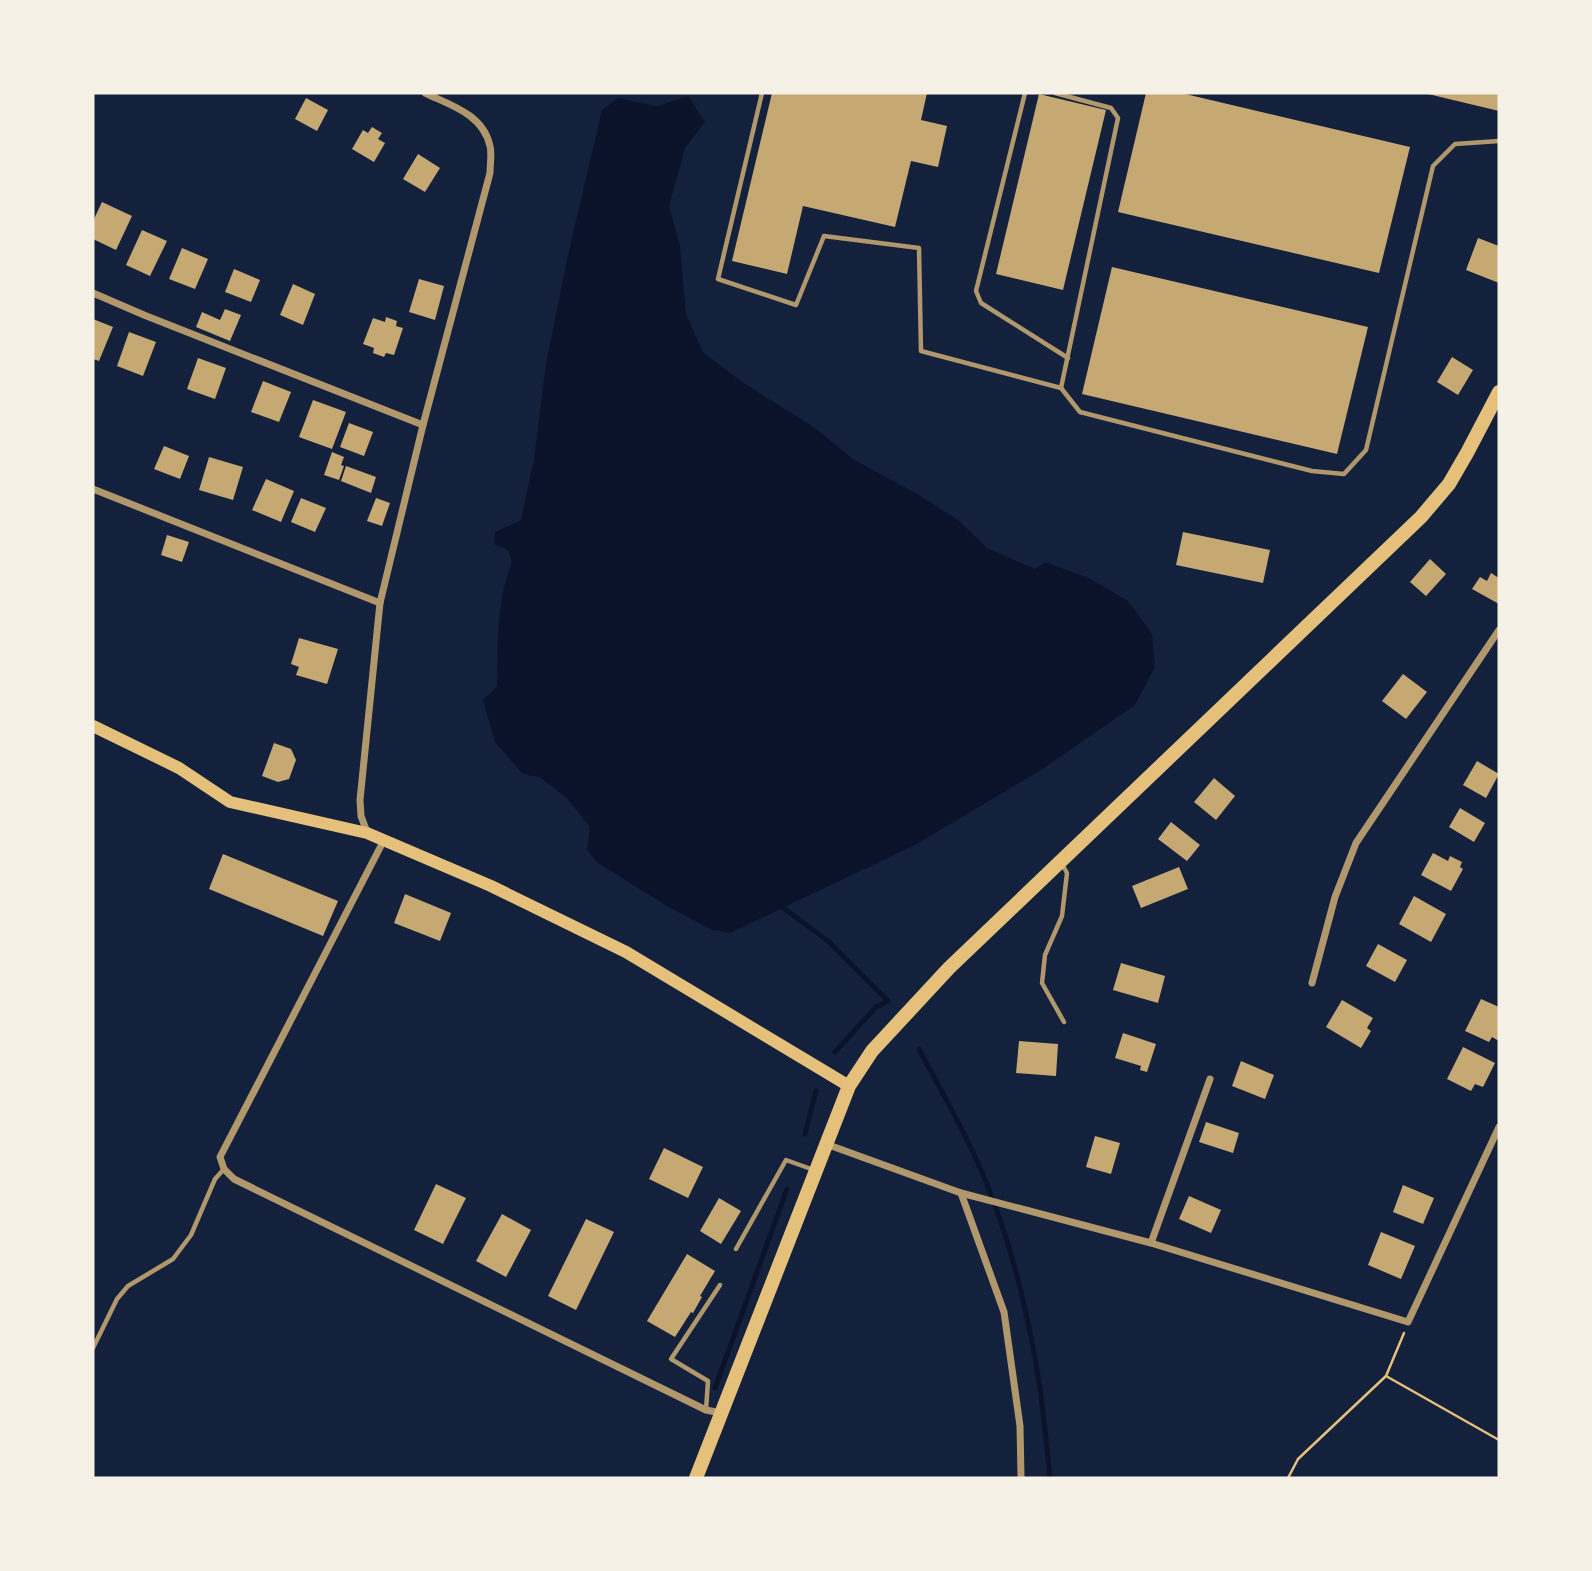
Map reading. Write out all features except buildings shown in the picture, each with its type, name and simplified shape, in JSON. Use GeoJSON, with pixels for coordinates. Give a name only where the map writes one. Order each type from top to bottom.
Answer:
{"type":"FeatureCollection","features":[{"type":"Feature","properties":{"kind":"main road"},"geometry":{"type":"LineString","coordinates":[[696,1478],[825,1144],[849,1086],[872,1051],[948,968],[1421,517],[1449,484],[1499,392]]}},
{"type":"Feature","properties":{"kind":"main road"},"geometry":{"type":"LineString","coordinates":[[93,726],[179,768],[230,802],[367,833],[491,886],[626,952],[849,1086]]}},
{"type":"Feature","properties":{"kind":"street"},"geometry":{"type":"LineString","coordinates":[[367,833],[361,817],[360,800],[380,603],[423,425],[490,173],[491,149],[486,132],[471,115],[425,93]]}},
{"type":"Feature","properties":{"kind":"street"},"geometry":{"type":"LineString","coordinates":[[93,293],[423,425]]}},
{"type":"Feature","properties":{"kind":"street"},"geometry":{"type":"LineString","coordinates":[[93,489],[380,603]]}},
{"type":"Feature","properties":{"kind":"street"},"geometry":{"type":"LineString","coordinates":[[1312,983],[1335,897],[1356,843],[1499,631]]}},
{"type":"Feature","properties":{"kind":"street"},"geometry":{"type":"LineString","coordinates":[[384,840],[220,1157],[224,1169],[234,1179],[706,1410],[722,1413]]}},
{"type":"Feature","properties":{"kind":"street"},"geometry":{"type":"LineString","coordinates":[[1151,1243],[1210,1079]]}},
{"type":"Feature","properties":{"kind":"street"},"geometry":{"type":"LineString","coordinates":[[825,1144],[961,1193],[1151,1243],[1408,1322],[1499,1127]]}},
{"type":"Feature","properties":{"kind":"street"},"geometry":{"type":"LineString","coordinates":[[961,1193],[1004,1312],[1020,1426],[1021,1478]]}},
{"type":"Feature","properties":{"kind":"lane"},"geometry":{"type":"LineString","coordinates":[[762,93],[718,279],[796,305],[824,236],[919,248],[921,351],[1061,388],[1080,412],[1312,471],[1344,474],[1366,450],[1433,166],[1455,144],[1499,141]]}},
{"type":"Feature","properties":{"kind":"lane"},"geometry":{"type":"LineString","coordinates":[[1025,93],[976,291],[981,303],[1068,358]]}},
{"type":"Feature","properties":{"kind":"lane"},"geometry":{"type":"LineString","coordinates":[[1055,93],[1111,108],[1118,118],[1061,388]]}},
{"type":"Feature","properties":{"kind":"lane"},"geometry":{"type":"LineString","coordinates":[[1060,860],[1067,873],[1062,916],[1045,955],[1042,983],[1064,1022]]}},
{"type":"Feature","properties":{"kind":"lane"},"geometry":{"type":"LineString","coordinates":[[736,1249],[786,1160],[814,1171]]}},
{"type":"Feature","properties":{"kind":"lane"},"geometry":{"type":"LineString","coordinates":[[93,1348],[117,1299],[128,1286],[173,1259],[191,1235],[215,1179],[224,1169]]}},
{"type":"Feature","properties":{"kind":"lane"},"geometry":{"type":"LineString","coordinates":[[706,1410],[708,1381],[671,1359],[720,1285]]}},
{"type":"Feature","properties":{"kind":"path"},"geometry":{"type":"LineString","coordinates":[[1288,1478],[1298,1459],[1386,1376],[1408,1322]]}},
{"type":"Feature","properties":{"kind":"path"},"geometry":{"type":"LineString","coordinates":[[1386,1376],[1499,1440]]}},
{"type":"Feature","properties":{"kind":"water"},"geometry":{"type":"Polygon","coordinates":[[[688,96],[705,122],[685,148],[669,206],[680,246],[686,314],[703,352],[742,382],[815,428],[853,459],[958,520],[987,548],[1035,569],[1045,562],[1089,578],[1128,601],[1152,634],[1155,667],[1135,705],[1041,770],[915,845],[730,933],[712,930],[667,906],[598,863],[587,850],[590,827],[566,797],[539,777],[523,774],[495,742],[483,700],[497,686],[500,607],[512,562],[508,550],[494,544],[495,532],[521,520],[534,459],[546,364],[602,110],[618,98],[657,106],[688,96]]]}},
{"type":"Feature","properties":{"kind":"waterway"},"geometry":{"type":"LineString","coordinates":[[778,904],[828,941],[888,1001],[876,1007],[835,1052]]}},
{"type":"Feature","properties":{"kind":"waterway"},"geometry":{"type":"LineString","coordinates":[[919,1049],[977,1161],[1011,1254],[1036,1361],[1050,1478]]}},
{"type":"Feature","properties":{"kind":"waterway"},"geometry":{"type":"LineString","coordinates":[[805,1134],[816,1091]]}},
{"type":"Feature","properties":{"kind":"waterway"},"geometry":{"type":"LineString","coordinates":[[715,1388],[787,1189]]}}]}
